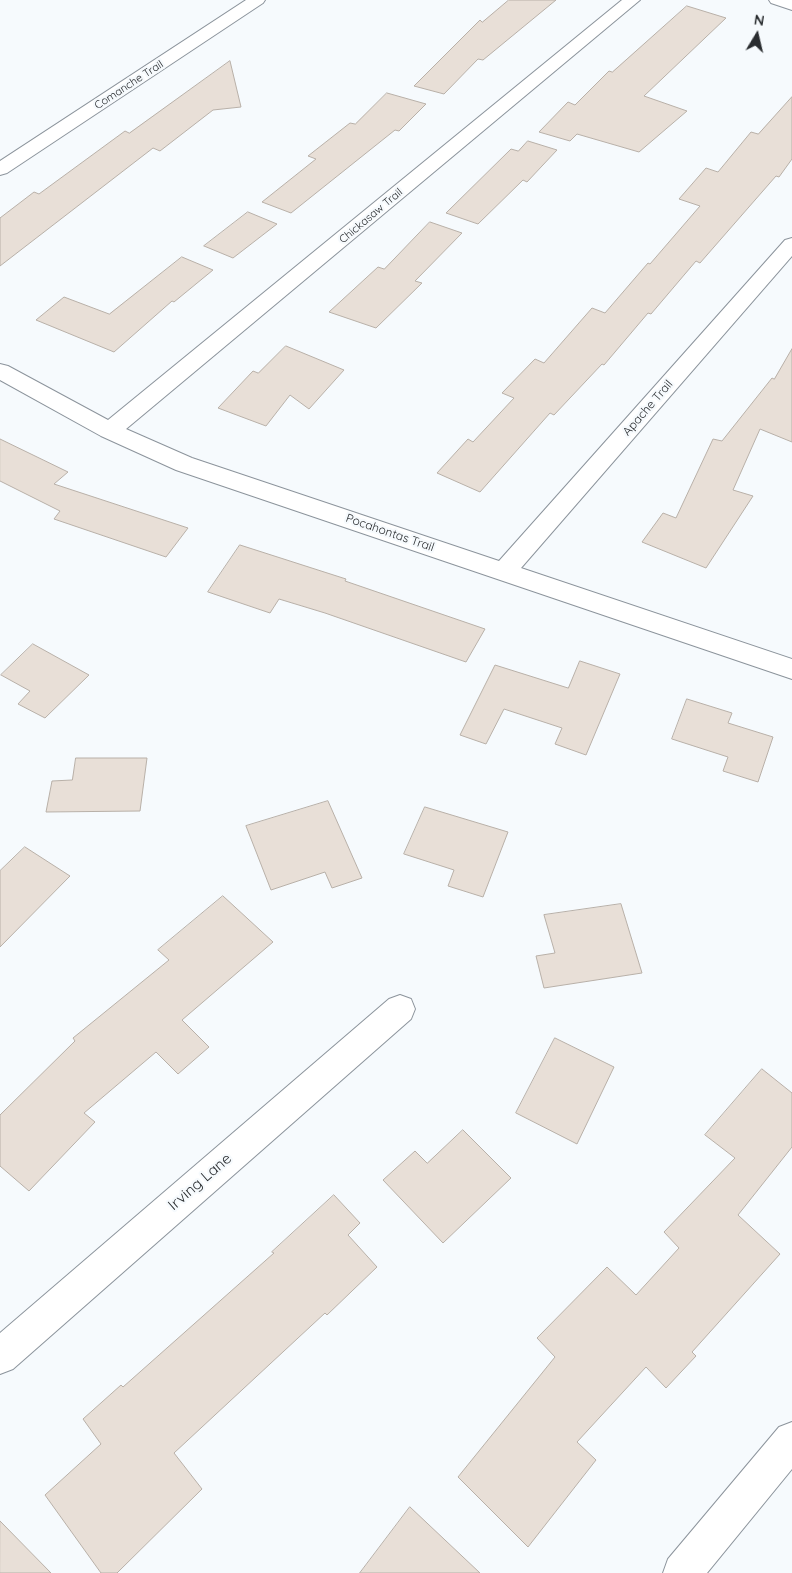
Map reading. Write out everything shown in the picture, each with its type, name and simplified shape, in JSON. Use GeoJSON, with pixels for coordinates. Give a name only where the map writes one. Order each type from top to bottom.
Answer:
{"type":"FeatureCollection","features":[{"type":"Feature","properties":{"kind":"street","name":"Comanche Trail"},"geometry":{"type":"LineString","coordinates":[[0,169],[257,0]]}},
{"type":"Feature","properties":{"kind":"street","name":"Chickasaw Trail"},"geometry":{"type":"LineString","coordinates":[[110,431],[632,0]]}},
{"type":"Feature","properties":{"kind":"street"},"geometry":{"type":"LineString","coordinates":[[777,0],[792,5]]}},
{"type":"Feature","properties":{"kind":"street","name":"Apache Trail"},"geometry":{"type":"LineString","coordinates":[[504,572],[792,244]]}},
{"type":"Feature","properties":{"kind":"street","name":"Pocahontas Trail"},"geometry":{"type":"LineString","coordinates":[[0,372],[71,412],[136,444],[184,464],[792,669]]}},
{"type":"Feature","properties":{"kind":"street","name":"Irving Lane"},"geometry":{"type":"LineString","coordinates":[[0,1356],[400,1009]]}},
{"type":"Feature","properties":{"kind":"street"},"geometry":{"type":"LineString","coordinates":[[682,1573],[792,1440]]}},
{"type":"Feature","properties":{"kind":"building"},"geometry":{"type":"Polygon","coordinates":[[[509,0],[556,0],[483,60],[478,59],[444,94],[414,86],[480,20],[482,22],[509,0]]]}},
{"type":"Feature","properties":{"kind":"building"},"geometry":{"type":"Polygon","coordinates":[[[687,6],[726,18],[644,96],[687,111],[639,152],[577,134],[570,141],[539,132],[568,102],[575,105],[609,71],[612,72],[687,6]]]}},
{"type":"Feature","properties":{"kind":"building"},"geometry":{"type":"Polygon","coordinates":[[[230,61],[241,107],[213,110],[160,151],[153,148],[0,266],[0,218],[34,192],[39,194],[125,131],[129,133],[230,61]]]}},
{"type":"Feature","properties":{"kind":"building"},"geometry":{"type":"Polygon","coordinates":[[[387,93],[426,104],[399,131],[395,130],[291,213],[262,202],[316,159],[308,156],[350,123],[355,124],[387,93]]]}},
{"type":"Feature","properties":{"kind":"building"},"geometry":{"type":"Polygon","coordinates":[[[792,97],[792,159],[779,177],[776,176],[700,263],[696,261],[651,314],[648,313],[604,365],[602,364],[554,415],[550,413],[480,492],[437,473],[468,439],[473,442],[514,398],[502,393],[535,359],[544,363],[592,308],[605,313],[648,263],[650,264],[700,206],[679,199],[706,168],[718,172],[751,132],[758,134],[792,97]]]}},
{"type":"Feature","properties":{"kind":"building"},"geometry":{"type":"Polygon","coordinates":[[[528,141],[557,150],[527,182],[523,180],[478,224],[446,213],[511,149],[518,151],[528,141]]]}},
{"type":"Feature","properties":{"kind":"building"},"geometry":{"type":"Polygon","coordinates":[[[248,212],[277,224],[233,258],[204,246],[248,212]]]}},
{"type":"Feature","properties":{"kind":"building"},"geometry":{"type":"Polygon","coordinates":[[[430,222],[462,233],[415,281],[422,283],[376,328],[329,312],[378,267],[384,269],[430,222]]]}},
{"type":"Feature","properties":{"kind":"building"},"geometry":{"type":"Polygon","coordinates":[[[182,257],[213,270],[174,302],[172,301],[114,352],[36,320],[64,297],[109,314],[182,257]]]}},
{"type":"Feature","properties":{"kind":"building"},"geometry":{"type":"Polygon","coordinates":[[[286,346],[344,370],[309,409],[290,395],[266,426],[218,408],[253,371],[258,373],[286,346]]]}},
{"type":"Feature","properties":{"kind":"building"},"geometry":{"type":"Polygon","coordinates":[[[792,349],[792,442],[760,429],[733,490],[753,496],[706,568],[642,542],[663,513],[676,518],[713,439],[722,441],[772,378],[774,379],[792,349]]]}},
{"type":"Feature","properties":{"kind":"building"},"geometry":{"type":"Polygon","coordinates":[[[0,439],[68,472],[54,484],[188,528],[166,557],[54,519],[60,511],[0,481],[0,439]]]}},
{"type":"Feature","properties":{"kind":"building"},"geometry":{"type":"Polygon","coordinates":[[[240,545],[346,579],[345,581],[485,629],[466,662],[279,599],[270,613],[208,592],[240,545]]]}},
{"type":"Feature","properties":{"kind":"building"},"geometry":{"type":"Polygon","coordinates":[[[33,644],[89,675],[45,718],[18,704],[30,691],[1,675],[33,644]]]}},
{"type":"Feature","properties":{"kind":"building"},"geometry":{"type":"Polygon","coordinates":[[[580,661],[620,674],[586,755],[555,744],[562,728],[504,709],[486,744],[460,735],[495,665],[568,688],[580,661]]]}},
{"type":"Feature","properties":{"kind":"building"},"geometry":{"type":"Polygon","coordinates":[[[687,699],[732,713],[728,723],[773,737],[758,782],[723,771],[728,757],[672,739],[687,699]]]}},
{"type":"Feature","properties":{"kind":"building"},"geometry":{"type":"Polygon","coordinates":[[[76,758],[147,758],[140,811],[46,812],[52,781],[72,780],[76,758]]]}},
{"type":"Feature","properties":{"kind":"building"},"geometry":{"type":"Polygon","coordinates":[[[328,801],[362,878],[332,888],[325,872],[271,890],[246,826],[328,801]]]}},
{"type":"Feature","properties":{"kind":"building"},"geometry":{"type":"Polygon","coordinates":[[[425,807],[508,832],[483,897],[448,886],[454,870],[404,854],[425,807]]]}},
{"type":"Feature","properties":{"kind":"building"},"geometry":{"type":"Polygon","coordinates":[[[25,847],[70,876],[0,947],[0,871],[25,847]]]}},
{"type":"Feature","properties":{"kind":"building"},"geometry":{"type":"Polygon","coordinates":[[[223,896],[273,942],[182,1020],[209,1047],[178,1074],[156,1052],[84,1113],[95,1122],[29,1191],[0,1166],[0,1115],[75,1041],[73,1038],[169,960],[158,950],[223,896]]]}},
{"type":"Feature","properties":{"kind":"building"},"geometry":{"type":"Polygon","coordinates":[[[621,904],[642,973],[544,988],[536,956],[555,953],[544,915],[621,904]]]}},
{"type":"Feature","properties":{"kind":"building"},"geometry":{"type":"Polygon","coordinates":[[[555,1038],[614,1067],[577,1144],[516,1113],[555,1038]]]}},
{"type":"Feature","properties":{"kind":"building"},"geometry":{"type":"Polygon","coordinates":[[[762,1069],[792,1093],[792,1147],[738,1215],[780,1254],[692,1352],[696,1356],[666,1388],[646,1367],[577,1442],[596,1460],[528,1547],[458,1477],[555,1357],[537,1338],[607,1267],[636,1295],[679,1248],[664,1232],[735,1158],[705,1135],[762,1069]]]}},
{"type":"Feature","properties":{"kind":"building"},"geometry":{"type":"Polygon","coordinates":[[[463,1130],[511,1178],[443,1243],[383,1180],[415,1151],[427,1163],[463,1130]]]}},
{"type":"Feature","properties":{"kind":"building"},"geometry":{"type":"Polygon","coordinates":[[[334,1195],[360,1223],[348,1235],[377,1267],[327,1315],[325,1313],[174,1453],[202,1489],[117,1573],[101,1573],[45,1495],[101,1444],[83,1419],[121,1385],[123,1387],[274,1253],[272,1252],[334,1195]]]}},
{"type":"Feature","properties":{"kind":"building"},"geometry":{"type":"Polygon","coordinates":[[[410,1507],[480,1573],[360,1573],[410,1507]]]}},
{"type":"Feature","properties":{"kind":"building"},"geometry":{"type":"Polygon","coordinates":[[[0,1521],[51,1573],[0,1573],[0,1521]]]}}]}
